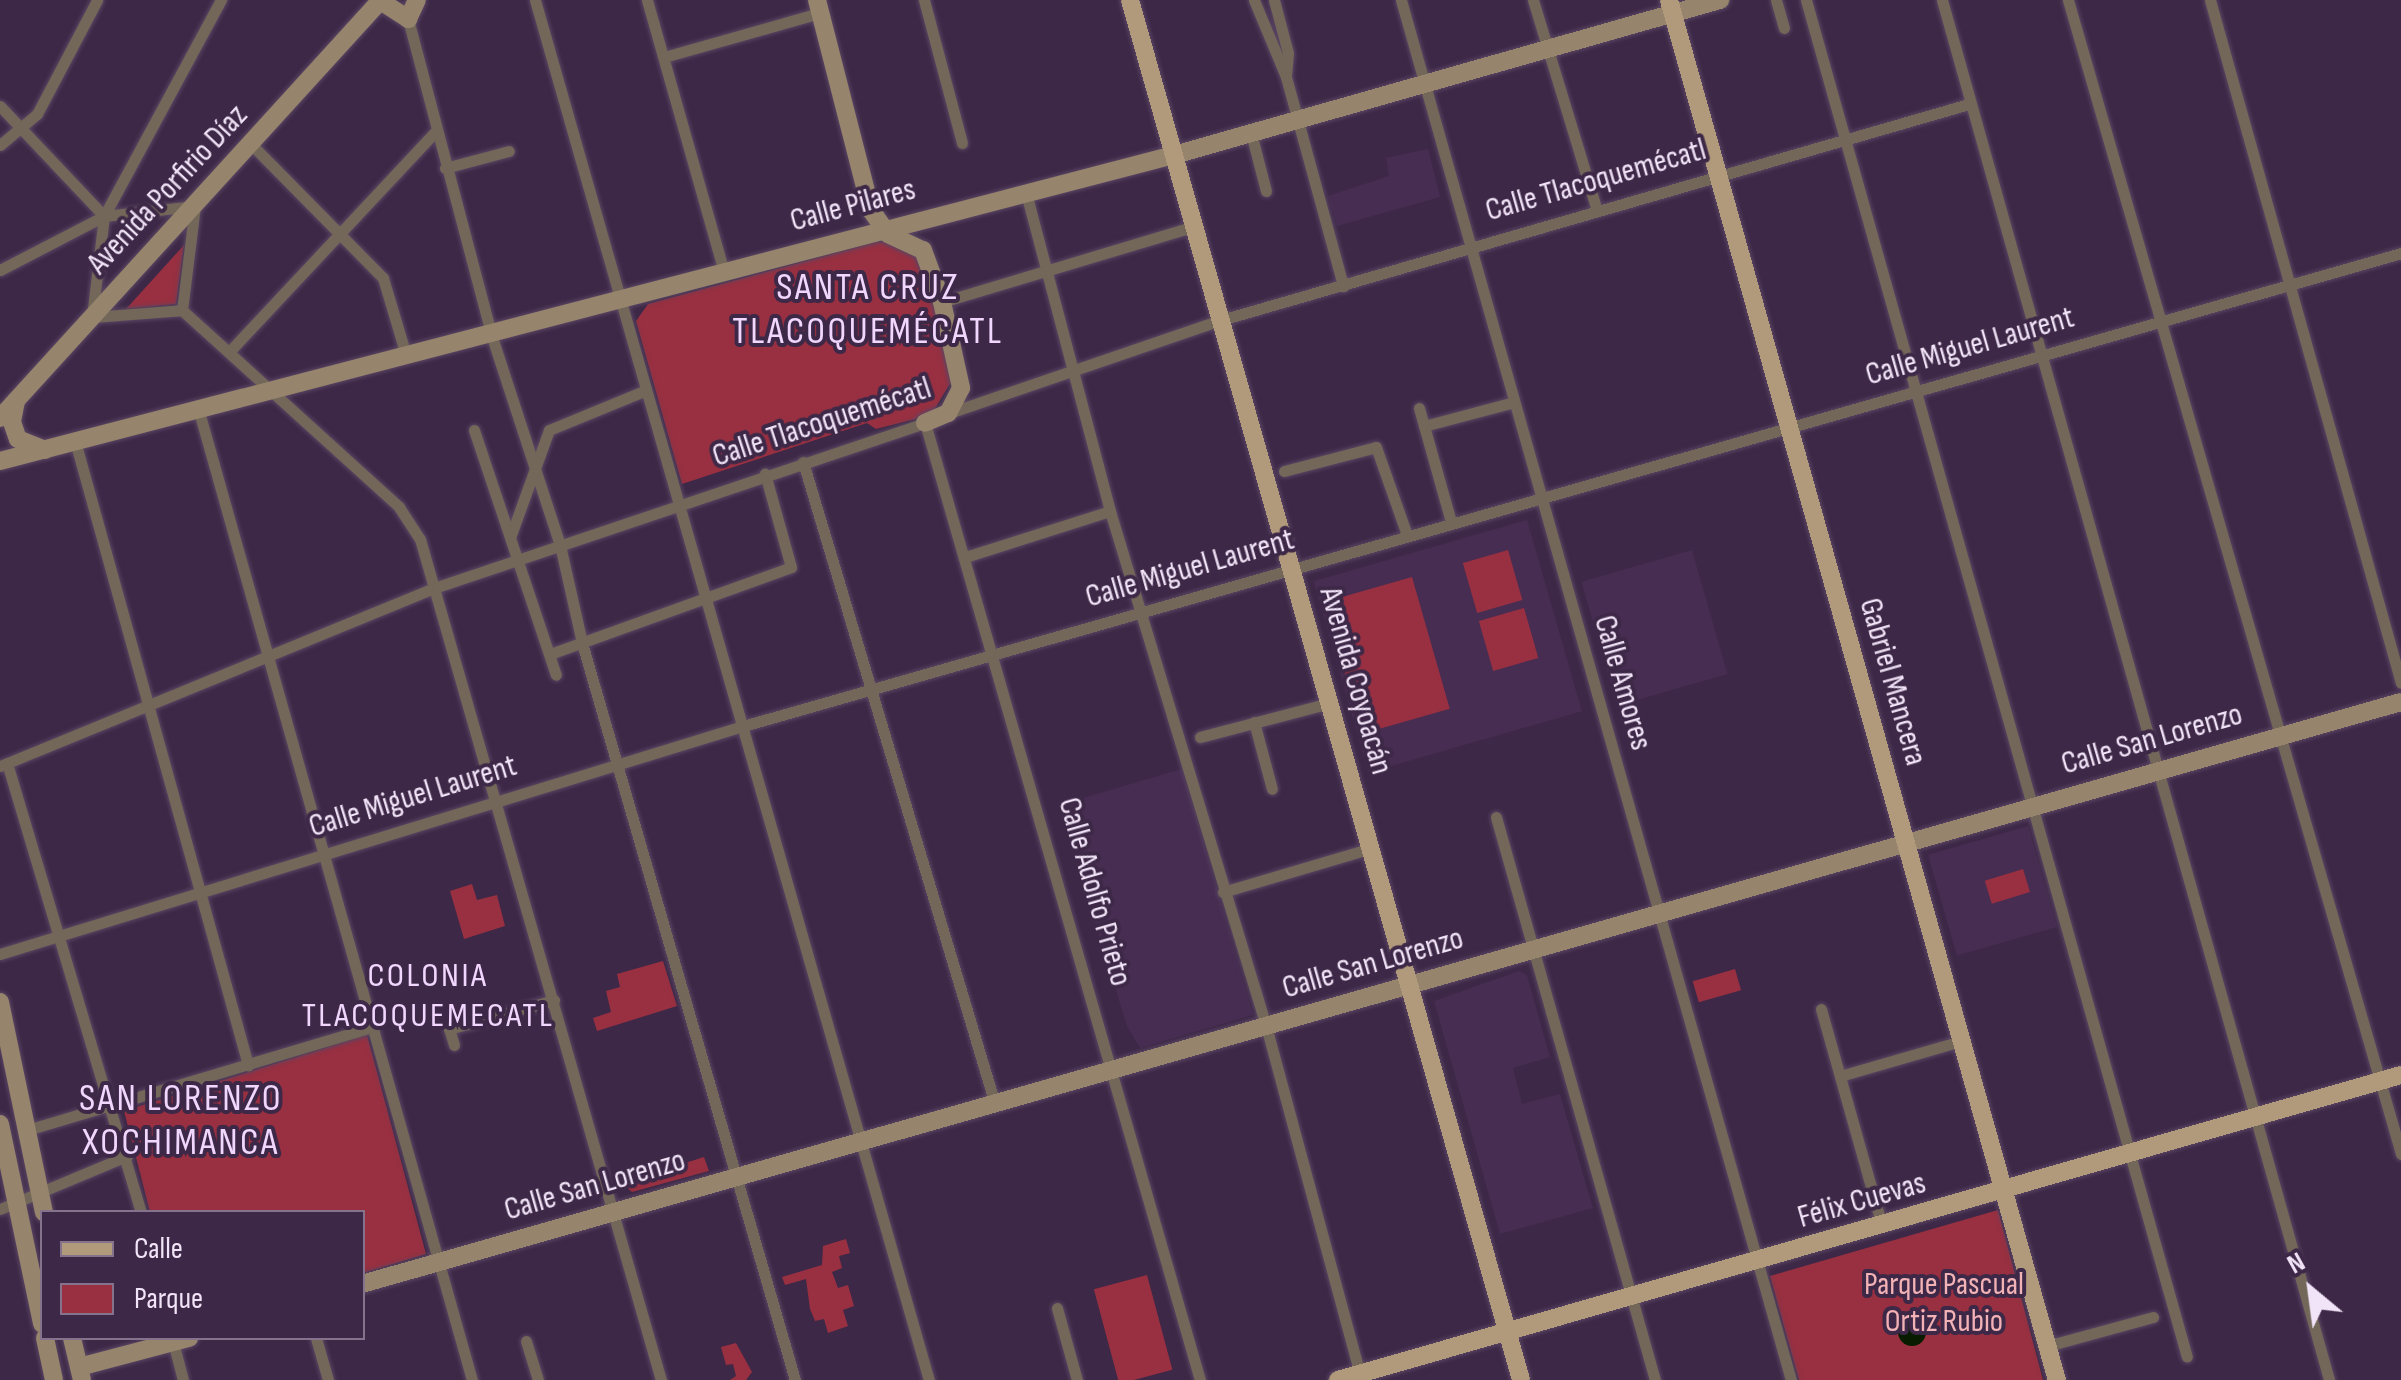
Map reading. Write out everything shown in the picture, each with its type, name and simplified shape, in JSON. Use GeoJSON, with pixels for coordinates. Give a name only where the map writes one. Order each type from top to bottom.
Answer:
{"type":"FeatureCollection","features":[{"type":"Feature","properties":{"kind":"main road","name":"Avenida Coyoacán"},"geometry":{"type":"LineString","coordinates":[[1130,0],[1521,1380]]}},
{"type":"Feature","properties":{"kind":"main road","name":"Gabriel Mancera"},"geometry":{"type":"LineString","coordinates":[[1670,7],[2057,1380]]}},
{"type":"Feature","properties":{"kind":"main road","name":"Félix Cuevas"},"geometry":{"type":"LineString","coordinates":[[1338,1380],[2401,1076]]}},
{"type":"Feature","properties":{"kind":"street"},"geometry":{"type":"LineString","coordinates":[[0,146],[24,132],[96,0]]}},
{"type":"Feature","properties":{"kind":"street"},"geometry":{"type":"LineString","coordinates":[[220,0],[104,216],[92,317],[182,310],[399,507],[420,539],[498,800],[661,1380]]}},
{"type":"Feature","properties":{"kind":"street"},"geometry":{"type":"LineString","coordinates":[[417,0],[408,19],[435,132],[491,334],[560,545],[582,643],[796,1380]]}},
{"type":"Feature","properties":{"kind":"street"},"geometry":{"type":"LineString","coordinates":[[535,0],[929,1380]]}},
{"type":"Feature","properties":{"kind":"street"},"geometry":{"type":"LineString","coordinates":[[647,0],[724,273]]}},
{"type":"Feature","properties":{"kind":"street"},"geometry":{"type":"LineString","coordinates":[[924,0],[962,143]]}},
{"type":"Feature","properties":{"kind":"street","name":"Calle Amores"},"geometry":{"type":"LineString","coordinates":[[1401,0],[1790,1380]]}},
{"type":"Feature","properties":{"kind":"street"},"geometry":{"type":"LineString","coordinates":[[1533,0],[1597,211]]}},
{"type":"Feature","properties":{"kind":"street","name":"Calle Pilares"},"geometry":{"type":"LineString","coordinates":[[0,461],[1174,154],[1547,49],[1670,7],[1720,0]]}},
{"type":"Feature","properties":{"kind":"street"},"geometry":{"type":"LineString","coordinates":[[1776,0],[1784,28]]}},
{"type":"Feature","properties":{"kind":"street"},"geometry":{"type":"LineString","coordinates":[[1806,0],[2187,1357]]}},
{"type":"Feature","properties":{"kind":"street"},"geometry":{"type":"LineString","coordinates":[[1942,0],[2038,357],[2329,1380]]}},
{"type":"Feature","properties":{"kind":"street"},"geometry":{"type":"LineString","coordinates":[[2068,0],[2401,1154]]}},
{"type":"Feature","properties":{"kind":"street"},"geometry":{"type":"LineString","coordinates":[[2210,0],[2401,683]]}},
{"type":"Feature","properties":{"kind":"street"},"geometry":{"type":"LineString","coordinates":[[379,1],[408,19]]}},
{"type":"Feature","properties":{"kind":"street","name":"Avenida Porfirio Díaz"},"geometry":{"type":"LineString","coordinates":[[0,418],[379,1]]}},
{"type":"Feature","properties":{"kind":"street"},"geometry":{"type":"LineString","coordinates":[[1286,77],[1256,6],[1275,4],[1286,77],[1342,286]]}},
{"type":"Feature","properties":{"kind":"street"},"geometry":{"type":"LineString","coordinates":[[664,57],[818,6],[882,228],[923,250],[942,302],[966,398]]}},
{"type":"Feature","properties":{"kind":"street","name":"Calle Tlacoquemécatl"},"geometry":{"type":"LineString","coordinates":[[4,765],[436,587],[926,422],[948,414],[966,398],[1074,370],[1221,320],[1969,104]]}},
{"type":"Feature","properties":{"kind":"street"},"geometry":{"type":"LineString","coordinates":[[0,106],[104,216]]}},
{"type":"Feature","properties":{"kind":"street"},"geometry":{"type":"LineString","coordinates":[[229,352],[435,132]]}},
{"type":"Feature","properties":{"kind":"street"},"geometry":{"type":"LineString","coordinates":[[1250,133],[1266,191]]}},
{"type":"Feature","properties":{"kind":"street"},"geometry":{"type":"LineString","coordinates":[[251,144],[383,278],[406,354]]}},
{"type":"Feature","properties":{"kind":"street"},"geometry":{"type":"LineString","coordinates":[[445,168],[510,151]]}},
{"type":"Feature","properties":{"kind":"street"},"geometry":{"type":"LineString","coordinates":[[1026,192],[1110,511],[1266,1026],[1360,1374]]}},
{"type":"Feature","properties":{"kind":"street"},"geometry":{"type":"LineString","coordinates":[[0,270],[104,216],[195,206],[182,310]]}},
{"type":"Feature","properties":{"kind":"street"},"geometry":{"type":"LineString","coordinates":[[942,302],[1195,226]]}},
{"type":"Feature","properties":{"kind":"street","name":"Calle Miguel Laurent"},"geometry":{"type":"LineString","coordinates":[[0,954],[743,726],[2401,252]]}},
{"type":"Feature","properties":{"kind":"street"},"geometry":{"type":"LineString","coordinates":[[511,535],[534,467],[556,424],[644,391]]}},
{"type":"Feature","properties":{"kind":"street"},"geometry":{"type":"LineString","coordinates":[[16,401],[18,439],[46,450]]}},
{"type":"Feature","properties":{"kind":"street"},"geometry":{"type":"LineString","coordinates":[[1424,426],[1514,402]]}},
{"type":"Feature","properties":{"kind":"street"},"geometry":{"type":"LineString","coordinates":[[198,408],[272,655],[472,1380]]}},
{"type":"Feature","properties":{"kind":"street"},"geometry":{"type":"LineString","coordinates":[[1419,408],[1451,522]]}},
{"type":"Feature","properties":{"kind":"street","name":"Calle Adolfo Prieto"},"geometry":{"type":"LineString","coordinates":[[926,422],[1200,1380]]}},
{"type":"Feature","properties":{"kind":"street"},"geometry":{"type":"LineString","coordinates":[[474,430],[556,675]]}},
{"type":"Feature","properties":{"kind":"street"},"geometry":{"type":"LineString","coordinates":[[75,441],[248,1065]]}},
{"type":"Feature","properties":{"kind":"street"},"geometry":{"type":"LineString","coordinates":[[1284,470],[1376,447],[1407,535]]}},
{"type":"Feature","properties":{"kind":"street"},"geometry":{"type":"LineString","coordinates":[[803,462],[995,1104]]}},
{"type":"Feature","properties":{"kind":"street"},"geometry":{"type":"LineString","coordinates":[[550,654],[791,567],[765,474]]}},
{"type":"Feature","properties":{"kind":"street"},"geometry":{"type":"LineString","coordinates":[[965,557],[1110,511]]}},
{"type":"Feature","properties":{"kind":"street"},"geometry":{"type":"LineString","coordinates":[[1200,737],[1330,702]]}},
{"type":"Feature","properties":{"kind":"street","name":"Calle San Lorenzo"},"geometry":{"type":"LineString","coordinates":[[365,1283],[2401,702]]}},
{"type":"Feature","properties":{"kind":"street"},"geometry":{"type":"LineString","coordinates":[[1254,722],[1272,789]]}},
{"type":"Feature","properties":{"kind":"street"},"geometry":{"type":"LineString","coordinates":[[4,765],[140,1210]]}},
{"type":"Feature","properties":{"kind":"street"},"geometry":{"type":"LineString","coordinates":[[1496,816],[1655,1380]]}},
{"type":"Feature","properties":{"kind":"street"},"geometry":{"type":"LineString","coordinates":[[1223,892],[1372,848]]}},
{"type":"Feature","properties":{"kind":"street"},"geometry":{"type":"LineString","coordinates":[[454,1045],[449,1029],[554,1000]]}},
{"type":"Feature","properties":{"kind":"street"},"geometry":{"type":"LineString","coordinates":[[0,1002],[44,1210]]}},
{"type":"Feature","properties":{"kind":"street"},"geometry":{"type":"LineString","coordinates":[[1821,1009],[1882,1226]]}},
{"type":"Feature","properties":{"kind":"street"},"geometry":{"type":"LineString","coordinates":[[27,1130],[375,1026]]}},
{"type":"Feature","properties":{"kind":"street"},"geometry":{"type":"LineString","coordinates":[[1840,1076],[1961,1041]]}},
{"type":"Feature","properties":{"kind":"street"},"geometry":{"type":"LineString","coordinates":[[0,1124],[8,1205],[40,1317]]}},
{"type":"Feature","properties":{"kind":"street"},"geometry":{"type":"LineString","coordinates":[[8,1205],[126,1156]]}},
{"type":"Feature","properties":{"kind":"street"},"geometry":{"type":"LineString","coordinates":[[1057,1308],[1077,1380]]}},
{"type":"Feature","properties":{"kind":"street"},"geometry":{"type":"LineString","coordinates":[[2047,1346],[2154,1318]]}},
{"type":"Feature","properties":{"kind":"street"},"geometry":{"type":"LineString","coordinates":[[46,1340],[54,1380]]}},
{"type":"Feature","properties":{"kind":"street"},"geometry":{"type":"LineString","coordinates":[[72,1340],[81,1374],[175,1340]]}},
{"type":"Feature","properties":{"kind":"street"},"geometry":{"type":"LineString","coordinates":[[178,1340],[183,1380]]}},
{"type":"Feature","properties":{"kind":"street"},"geometry":{"type":"LineString","coordinates":[[317,1340],[328,1380]]}},
{"type":"Feature","properties":{"kind":"street"},"geometry":{"type":"LineString","coordinates":[[526,1341],[538,1380]]}},
{"type":"Feature","properties":{"kind":"shaded area"},"geometry":{"type":"Polygon","coordinates":[[[1428,149],[1440,197],[1337,226],[1328,196],[1389,176],[1386,158],[1428,149]]]}},
{"type":"Feature","properties":{"kind":"shaded area"},"geometry":{"type":"Polygon","coordinates":[[[1527,520],[1582,711],[1368,772],[1314,581],[1527,520]]]}},
{"type":"Feature","properties":{"kind":"shaded area"},"geometry":{"type":"Polygon","coordinates":[[[1692,550],[1728,674],[1617,706],[1581,582],[1692,550]]]}},
{"type":"Feature","properties":{"kind":"shaded area"},"geometry":{"type":"Polygon","coordinates":[[[1182,769],[1253,1015],[1140,1048],[1127,1026],[1059,805],[1182,769]]]}},
{"type":"Feature","properties":{"kind":"shaded area"},"geometry":{"type":"Polygon","coordinates":[[[2028,826],[2057,927],[1957,956],[1928,855],[2028,826]]]}},
{"type":"Feature","properties":{"kind":"shaded area"},"geometry":{"type":"Polygon","coordinates":[[[1519,971],[1527,975],[1550,1057],[1513,1068],[1522,1104],[1560,1094],[1593,1208],[1500,1234],[1434,1001],[1519,971]]]}},
{"type":"Feature","properties":{"kind":"shaded area"},"geometry":{"type":"Polygon","coordinates":[[[1912,1318],[1922,1322],[1926,1332],[1922,1342],[1912,1346],[1902,1342],[1898,1332],[1902,1322],[1912,1318]]]}},
{"type":"Feature","properties":{"kind":"green space"},"geometry":{"type":"Polygon","coordinates":[[[876,242],[912,243],[932,296],[954,377],[931,415],[876,429],[867,423],[682,484],[636,321],[648,304],[876,242]]]}},
{"type":"Feature","properties":{"kind":"green space"},"geometry":{"type":"Polygon","coordinates":[[[184,245],[176,304],[126,309],[184,245]]]}},
{"type":"Feature","properties":{"kind":"green space"},"geometry":{"type":"Polygon","coordinates":[[[1508,550],[1522,600],[1477,613],[1463,563],[1508,550]]]}},
{"type":"Feature","properties":{"kind":"green space"},"geometry":{"type":"Polygon","coordinates":[[[1412,577],[1450,709],[1362,734],[1325,602],[1412,577]]]}},
{"type":"Feature","properties":{"kind":"green space"},"geometry":{"type":"Polygon","coordinates":[[[1524,608],[1538,658],[1493,671],[1479,621],[1524,608]]]}},
{"type":"Feature","properties":{"kind":"green space"},"geometry":{"type":"Polygon","coordinates":[[[2023,869],[2030,892],[1992,904],[1985,881],[2023,869]]]}},
{"type":"Feature","properties":{"kind":"green space"},"geometry":{"type":"Polygon","coordinates":[[[472,884],[477,900],[497,895],[505,926],[464,939],[450,891],[472,884]]]}},
{"type":"Feature","properties":{"kind":"green space"},"geometry":{"type":"Polygon","coordinates":[[[663,961],[677,1006],[597,1031],[593,1018],[611,1012],[606,991],[620,987],[617,974],[663,961]]]}},
{"type":"Feature","properties":{"kind":"green space"},"geometry":{"type":"Polygon","coordinates":[[[1735,969],[1741,990],[1699,1002],[1693,981],[1735,969]]]}},
{"type":"Feature","properties":{"kind":"green space"},"geometry":{"type":"Polygon","coordinates":[[[367,1035],[426,1254],[365,1272],[365,1210],[149,1210],[124,1111],[367,1035]]]}},
{"type":"Feature","properties":{"kind":"green space"},"geometry":{"type":"Polygon","coordinates":[[[704,1157],[709,1171],[632,1192],[622,1183],[704,1157]]]}},
{"type":"Feature","properties":{"kind":"green space","name":"Parque Pascual Ortiz Rubio"},"geometry":{"type":"Polygon","coordinates":[[[1998,1210],[2043,1380],[1799,1380],[1770,1276],[1998,1210]]]}},
{"type":"Feature","properties":{"kind":"green space"},"geometry":{"type":"Polygon","coordinates":[[[846,1239],[850,1253],[839,1256],[842,1268],[832,1272],[838,1288],[848,1285],[854,1306],[843,1310],[848,1326],[828,1333],[824,1319],[815,1321],[810,1309],[806,1279],[785,1285],[782,1277],[822,1265],[823,1246],[846,1239]]]}},
{"type":"Feature","properties":{"kind":"green space"},"geometry":{"type":"Polygon","coordinates":[[[1147,1275],[1172,1370],[1118,1380],[1094,1289],[1147,1275]]]}},
{"type":"Feature","properties":{"kind":"green space"},"geometry":{"type":"Polygon","coordinates":[[[736,1343],[752,1372],[746,1380],[730,1380],[736,1376],[733,1364],[726,1365],[721,1347],[736,1343]]]}},
{"type":"Feature","properties":{"kind":"district","name":"SANTA CRUZ TLACOQUEMÉCATL"},"geometry":{"type":"Point","coordinates":[868,310]}},
{"type":"Feature","properties":{"kind":"district","name":"COLONIA TLACOQUEMECATL"},"geometry":{"type":"Point","coordinates":[428,996]}},
{"type":"Feature","properties":{"kind":"district","name":"SAN LORENZO XOCHIMANCA"},"geometry":{"type":"Point","coordinates":[181,1121]}}]}
